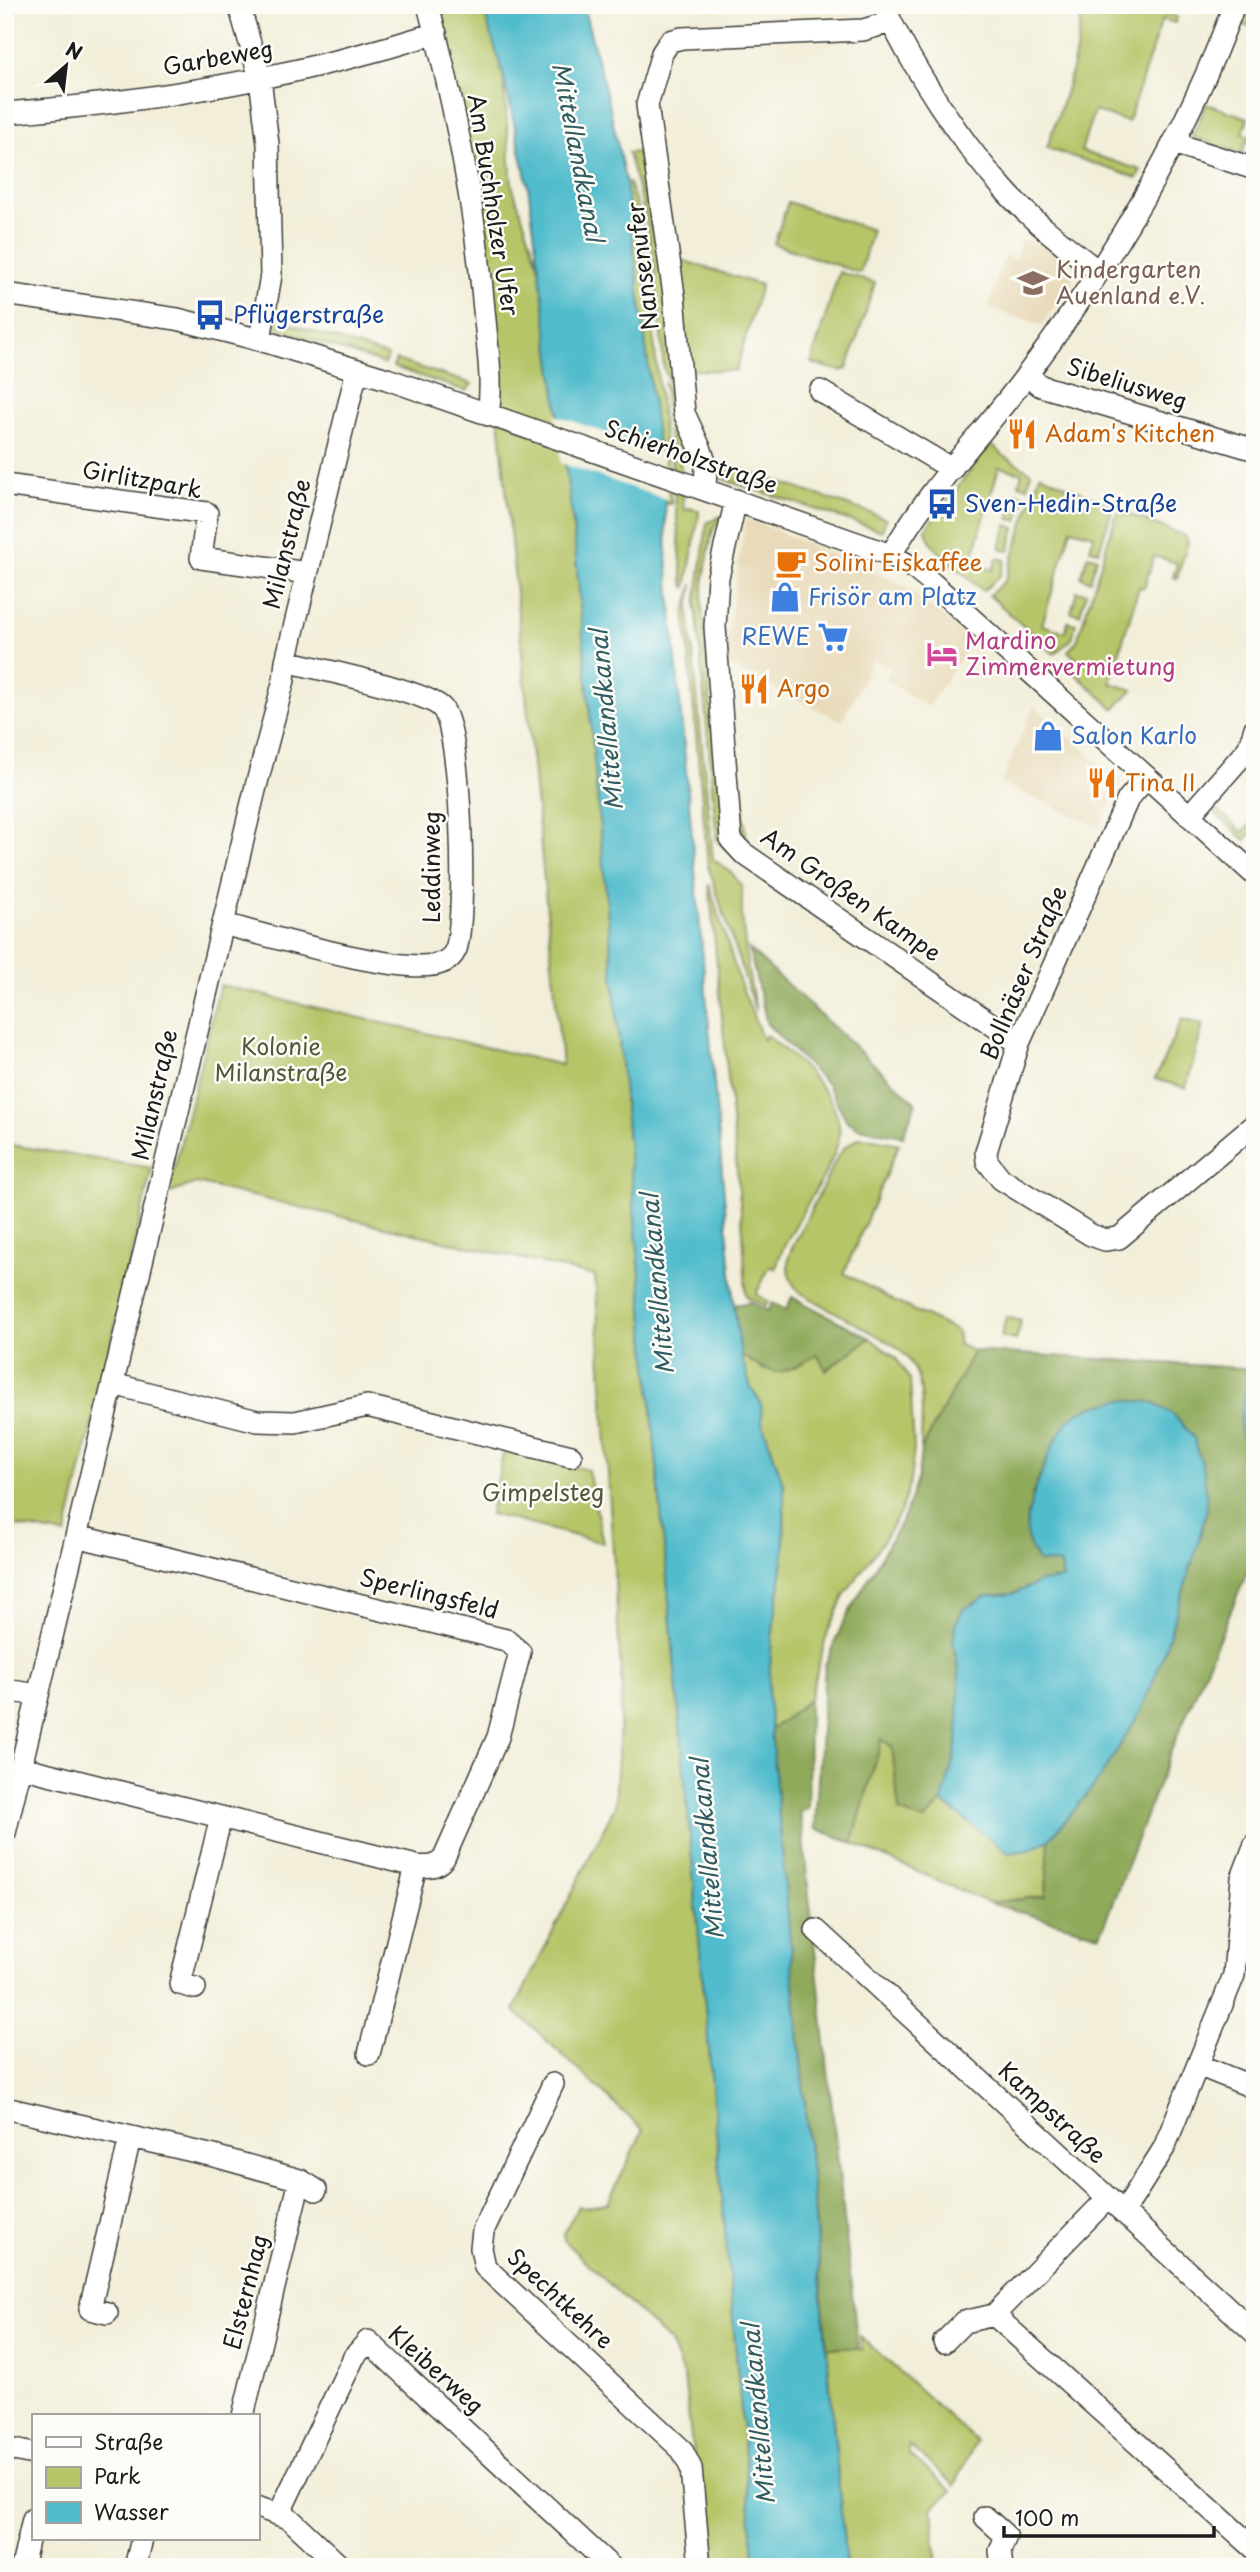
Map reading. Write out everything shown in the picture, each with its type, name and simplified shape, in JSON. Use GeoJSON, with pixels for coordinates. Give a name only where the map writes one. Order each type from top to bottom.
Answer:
{"type":"FeatureCollection","features":[{"type":"Feature","properties":{"kind":"street"},"geometry":{"type":"LineString","coordinates":[[239,5],[260,78],[268,144],[271,275],[260,340]]}},
{"type":"Feature","properties":{"kind":"street","name":"Am Buchholzer Ufer"},"geometry":{"type":"LineString","coordinates":[[428,5],[451,97],[476,232],[491,388],[488,415]]}},
{"type":"Feature","properties":{"kind":"street"},"geometry":{"type":"LineString","coordinates":[[891,555],[908,527],[1027,375],[1098,271],[1173,143],[1213,59],[1234,5]]}},
{"type":"Feature","properties":{"kind":"street"},"geometry":{"type":"LineString","coordinates":[[887,14],[923,77],[976,158],[1018,204],[1098,271]]}},
{"type":"Feature","properties":{"kind":"street","name":"Nansenufer"},"geometry":{"type":"LineString","coordinates":[[705,489],[706,465],[684,413],[674,295],[647,105],[664,48],[673,40],[692,37],[863,30],[887,14]]}},
{"type":"Feature","properties":{"kind":"street","name":"Garbeweg"},"geometry":{"type":"LineString","coordinates":[[5,113],[64,109],[260,78],[375,53],[436,33]]}},
{"type":"Feature","properties":{"kind":"street"},"geometry":{"type":"LineString","coordinates":[[1173,143],[1255,169]]}},
{"type":"Feature","properties":{"kind":"street","name":"Schierholzstraße"},"geometry":{"type":"LineString","coordinates":[[5,294],[177,319],[260,340],[357,370],[891,555],[932,583],[1255,875]]}},
{"type":"Feature","properties":{"kind":"street","name":"Milanstraße"},"geometry":{"type":"LineString","coordinates":[[5,1833],[357,370]]}},
{"type":"Feature","properties":{"kind":"street","name":"Sibeliusweg"},"geometry":{"type":"LineString","coordinates":[[1027,375],[1041,386],[1255,450]]}},
{"type":"Feature","properties":{"kind":"street"},"geometry":{"type":"LineString","coordinates":[[820,391],[952,469]]}},
{"type":"Feature","properties":{"kind":"street","name":"Girlitzpark"},"geometry":{"type":"LineString","coordinates":[[5,485],[207,513],[201,558],[307,573]]}},
{"type":"Feature","properties":{"kind":"street","name":"Am Großen Kampe"},"geometry":{"type":"LineString","coordinates":[[736,500],[718,577],[715,627],[731,840],[743,853],[1019,1043]]}},
{"type":"Feature","properties":{"kind":"street","name":"Leddinweg"},"geometry":{"type":"LineString","coordinates":[[223,924],[377,962],[429,966],[449,958],[456,948],[462,904],[461,835],[450,727],[443,709],[421,695],[286,661]]}},
{"type":"Feature","properties":{"kind":"street"},"geometry":{"type":"LineString","coordinates":[[1189,816],[1248,750],[1255,728]]}},
{"type":"Feature","properties":{"kind":"street","name":"Bollnäser Straße"},"geometry":{"type":"LineString","coordinates":[[1147,778],[1128,799],[1019,1043],[986,1152],[987,1161],[1001,1179],[1091,1235],[1105,1240],[1119,1238],[1255,1124]]}},
{"type":"Feature","properties":{"kind":"street"},"geometry":{"type":"LineString","coordinates":[[113,1384],[257,1421],[295,1422],[367,1406],[571,1456]]}},
{"type":"Feature","properties":{"kind":"street","name":"Sperlingsfeld"},"geometry":{"type":"LineString","coordinates":[[76,1536],[506,1640],[520,1652],[499,1737],[444,1858],[438,1865],[416,1866]]}},
{"type":"Feature","properties":{"kind":"street"},"geometry":{"type":"LineString","coordinates":[[5,1690],[38,1695]]}},
{"type":"Feature","properties":{"kind":"street"},"geometry":{"type":"LineString","coordinates":[[21,1767],[416,1866],[369,2054]]}},
{"type":"Feature","properties":{"kind":"street"},"geometry":{"type":"LineString","coordinates":[[195,1988],[180,1984],[221,1817]]}},
{"type":"Feature","properties":{"kind":"street"},"geometry":{"type":"LineString","coordinates":[[944,2342],[964,2322],[994,2315],[1115,2206],[1164,2148],[1234,1975],[1255,1844]]}},
{"type":"Feature","properties":{"kind":"street","name":"Kampstraße"},"geometry":{"type":"LineString","coordinates":[[816,1930],[1255,2333]]}},
{"type":"Feature","properties":{"kind":"street"},"geometry":{"type":"LineString","coordinates":[[1198,2065],[1255,2088]]}},
{"type":"Feature","properties":{"kind":"street","name":"Spechtkehre"},"geometry":{"type":"LineString","coordinates":[[554,2084],[483,2231],[481,2248],[485,2267],[682,2450],[691,2468],[700,2567]]}},
{"type":"Feature","properties":{"kind":"street"},"geometry":{"type":"LineString","coordinates":[[5,2108],[130,2138],[90,2309],[107,2313]]}},
{"type":"Feature","properties":{"kind":"street","name":"Elsternhag"},"geometry":{"type":"LineString","coordinates":[[130,2138],[214,2156],[308,2185],[244,2414]]}},
{"type":"Feature","properties":{"kind":"street"},"geometry":{"type":"LineString","coordinates":[[994,2315],[1255,2549]]}},
{"type":"Feature","properties":{"kind":"street","name":"Kleiberweg"},"geometry":{"type":"LineString","coordinates":[[279,2514],[354,2357],[368,2341],[611,2567]]}},
{"type":"Feature","properties":{"kind":"street"},"geometry":{"type":"LineString","coordinates":[[5,2448],[32,2455]]}},
{"type":"Feature","properties":{"kind":"street"},"geometry":{"type":"LineString","coordinates":[[259,2508],[290,2519],[341,2567]]}},
{"type":"Feature","properties":{"kind":"street"},"geometry":{"type":"LineString","coordinates":[[985,2517],[1006,2536],[1000,2551],[1002,2567]]}},
{"type":"Feature","properties":{"kind":"street"},"geometry":{"type":"LineString","coordinates":[[22,2567],[32,2523]]}},
{"type":"Feature","properties":{"kind":"street"},"geometry":{"type":"LineString","coordinates":[[135,2567],[142,2540]]}},
{"type":"Feature","properties":{"kind":"shaded area","name":"Kindergarten Auenland e.V."},"geometry":{"type":"Polygon","coordinates":[[[1021,240],[1045,246],[1065,262],[1072,273],[1072,281],[1042,325],[988,308],[1004,256],[1015,260],[1021,240]]]}},
{"type":"Feature","properties":{"kind":"shaded area"},"geometry":{"type":"Polygon","coordinates":[[[746,518],[900,583],[973,640],[928,707],[885,680],[890,667],[873,659],[842,721],[723,663],[746,518]]]}},
{"type":"Feature","properties":{"kind":"shaded area"},"geometry":{"type":"Polygon","coordinates":[[[1034,706],[1122,782],[1099,827],[1001,783],[1034,706]]]}},
{"type":"Feature","properties":{"kind":"green space","name":"Kolonie Milanstraße"},"geometry":{"type":"Polygon","coordinates":[[[434,5],[482,5],[503,74],[512,185],[540,270],[573,524],[755,2567],[706,2567],[684,2377],[670,2342],[565,2242],[563,2236],[578,2206],[584,2208],[608,2203],[643,2130],[514,2010],[615,1806],[622,1689],[595,1276],[196,1183],[168,1194],[220,985],[562,1065],[499,418],[494,288],[442,32],[434,5]]]}},
{"type":"Feature","properties":{"kind":"green space"},"geometry":{"type":"Polygon","coordinates":[[[1081,5],[1142,5],[1177,17],[1175,23],[1162,19],[1128,122],[1094,111],[1081,151],[1141,170],[1137,178],[1047,148],[1074,60],[1081,5]]]}},
{"type":"Feature","properties":{"kind":"green space"},"geometry":{"type":"Polygon","coordinates":[[[1250,5],[1255,5],[1255,28],[1242,25],[1250,5]]]}},
{"type":"Feature","properties":{"kind":"green space"},"geometry":{"type":"Polygon","coordinates":[[[1206,104],[1248,118],[1243,134],[1255,138],[1255,144],[1246,141],[1242,154],[1192,137],[1206,104]]]}},
{"type":"Feature","properties":{"kind":"green space"},"geometry":{"type":"Polygon","coordinates":[[[638,152],[645,196],[656,195],[679,408],[664,369],[654,261],[645,214],[628,153],[638,152]]]}},
{"type":"Feature","properties":{"kind":"green space"},"geometry":{"type":"Polygon","coordinates":[[[629,183],[641,217],[671,504],[665,503],[626,184],[629,183]]]}},
{"type":"Feature","properties":{"kind":"green space"},"geometry":{"type":"Polygon","coordinates":[[[788,202],[872,230],[860,273],[774,244],[788,202]]]}},
{"type":"Feature","properties":{"kind":"green space"},"geometry":{"type":"Polygon","coordinates":[[[675,258],[761,285],[736,371],[688,370],[675,258]]]}},
{"type":"Feature","properties":{"kind":"green space"},"geometry":{"type":"Polygon","coordinates":[[[839,272],[875,283],[847,369],[841,371],[811,363],[839,272]]]}},
{"type":"Feature","properties":{"kind":"green space"},"geometry":{"type":"Polygon","coordinates":[[[270,317],[388,356],[384,364],[269,326],[270,317]]]}},
{"type":"Feature","properties":{"kind":"green space"},"geometry":{"type":"Polygon","coordinates":[[[396,360],[472,384],[466,391],[393,367],[396,360]]]}},
{"type":"Feature","properties":{"kind":"green space"},"geometry":{"type":"Polygon","coordinates":[[[664,381],[693,461],[680,459],[684,509],[699,511],[686,588],[683,583],[664,381]]]}},
{"type":"Feature","properties":{"kind":"green space"},"geometry":{"type":"Polygon","coordinates":[[[991,444],[1004,456],[1031,472],[1028,487],[1019,484],[1022,473],[999,467],[971,563],[993,570],[997,558],[1005,560],[1000,576],[983,591],[940,553],[928,536],[926,528],[991,444]]]}},
{"type":"Feature","properties":{"kind":"green space"},"geometry":{"type":"Polygon","coordinates":[[[716,464],[728,465],[886,519],[882,531],[713,476],[716,464]]]}},
{"type":"Feature","properties":{"kind":"green space"},"geometry":{"type":"Polygon","coordinates":[[[1040,474],[1113,506],[1099,551],[1090,549],[1094,535],[1071,529],[1042,625],[1065,632],[1068,622],[1076,624],[1072,639],[1054,654],[989,595],[1005,581],[1040,474]]]}},
{"type":"Feature","properties":{"kind":"green space"},"geometry":{"type":"Polygon","coordinates":[[[1016,493],[1025,496],[1018,521],[1009,519],[1016,493]]]}},
{"type":"Feature","properties":{"kind":"green space"},"geometry":{"type":"Polygon","coordinates":[[[1121,511],[1185,536],[1188,542],[1177,578],[1173,577],[1177,563],[1154,556],[1144,588],[1139,587],[1110,683],[1133,690],[1114,709],[1069,668],[1077,660],[1068,651],[1077,641],[1116,515],[1121,511]]]}},
{"type":"Feature","properties":{"kind":"green space"},"geometry":{"type":"Polygon","coordinates":[[[719,517],[723,518],[723,522],[715,525],[712,533],[702,602],[703,622],[707,625],[704,631],[708,678],[712,685],[709,688],[727,849],[717,841],[696,604],[707,523],[719,517]]]}},
{"type":"Feature","properties":{"kind":"green space"},"geometry":{"type":"Polygon","coordinates":[[[1007,525],[1015,528],[1009,551],[1000,548],[1007,525]]]}},
{"type":"Feature","properties":{"kind":"green space"},"geometry":{"type":"Polygon","coordinates":[[[1088,555],[1097,558],[1090,581],[1081,577],[1088,555]]]}},
{"type":"Feature","properties":{"kind":"green space"},"geometry":{"type":"Polygon","coordinates":[[[693,584],[689,610],[713,859],[732,873],[742,887],[742,918],[756,1012],[708,866],[685,613],[693,584]]]}},
{"type":"Feature","properties":{"kind":"green space"},"geometry":{"type":"Polygon","coordinates":[[[1077,591],[1086,593],[1080,614],[1071,612],[1077,591]]]}},
{"type":"Feature","properties":{"kind":"green space"},"geometry":{"type":"Polygon","coordinates":[[[736,788],[741,788],[746,836],[739,838],[736,788]]]}},
{"type":"Feature","properties":{"kind":"green space"},"geometry":{"type":"Polygon","coordinates":[[[1217,794],[1222,799],[1215,807],[1242,832],[1251,824],[1255,825],[1255,829],[1245,840],[1209,808],[1217,794]]]}},
{"type":"Feature","properties":{"kind":"green space"},"geometry":{"type":"Polygon","coordinates":[[[709,884],[739,980],[763,1040],[766,1035],[814,1079],[834,1108],[839,1123],[837,1146],[828,1167],[787,1241],[776,1269],[770,1266],[756,1294],[768,1301],[765,1306],[746,1296],[743,1232],[709,884]]]}},
{"type":"Feature","properties":{"kind":"green space"},"geometry":{"type":"Polygon","coordinates":[[[749,949],[916,1103],[903,1136],[859,1128],[847,1121],[827,1084],[767,1024],[749,949]]]}},
{"type":"Feature","properties":{"kind":"green space"},"geometry":{"type":"Polygon","coordinates":[[[1182,1019],[1203,1025],[1186,1088],[1155,1079],[1182,1019]]]}},
{"type":"Feature","properties":{"kind":"green space"},"geometry":{"type":"Polygon","coordinates":[[[858,1138],[899,1144],[844,1273],[957,1331],[959,1345],[974,1351],[921,1450],[921,1391],[913,1365],[892,1344],[801,1293],[793,1284],[789,1273],[791,1250],[837,1158],[845,1147],[858,1138]]]}},
{"type":"Feature","properties":{"kind":"green space"},"geometry":{"type":"Polygon","coordinates":[[[5,1144],[152,1168],[66,1535],[5,1524],[5,1144]]]}},
{"type":"Feature","properties":{"kind":"green space"},"geometry":{"type":"Polygon","coordinates":[[[792,1297],[870,1338],[826,1370],[817,1355],[779,1372],[764,1368],[741,1355],[734,1305],[748,1301],[768,1311],[772,1303],[786,1310],[792,1297]]]}},
{"type":"Feature","properties":{"kind":"green space"},"geometry":{"type":"Polygon","coordinates":[[[1006,1317],[1021,1321],[1016,1340],[1001,1337],[1006,1317]]]}},
{"type":"Feature","properties":{"kind":"green space"},"geometry":{"type":"Polygon","coordinates":[[[870,1338],[896,1358],[910,1380],[914,1449],[910,1482],[901,1511],[884,1540],[845,1594],[828,1631],[809,1700],[771,1730],[768,1695],[772,1637],[784,1553],[785,1514],[778,1468],[762,1422],[761,1403],[751,1388],[741,1355],[764,1370],[818,1355],[827,1370],[870,1338]]]}},
{"type":"Feature","properties":{"kind":"green space"},"geometry":{"type":"Polygon","coordinates":[[[974,1351],[1255,1369],[1255,1386],[1247,1388],[1249,1449],[1255,1451],[1255,1554],[1173,1746],[1100,1935],[989,1903],[1046,1896],[1049,1840],[1097,1782],[1140,1713],[1161,1662],[1207,1507],[1093,1406],[1069,1420],[1045,1463],[1032,1495],[1061,1564],[1063,1579],[1040,1582],[1013,1594],[986,1596],[963,1610],[955,1625],[953,1643],[959,1670],[958,1730],[955,1755],[942,1802],[924,1821],[899,1811],[892,1747],[882,1739],[852,1843],[815,1828],[825,1665],[843,1623],[905,1515],[918,1476],[921,1450],[974,1351]]]}},
{"type":"Feature","properties":{"kind":"green space","name":"Gimpelsteg"},"geometry":{"type":"Polygon","coordinates":[[[504,1450],[588,1470],[603,1543],[490,1514],[504,1450]]]}},
{"type":"Feature","properties":{"kind":"green space"},"geometry":{"type":"Polygon","coordinates":[[[809,1700],[808,1809],[800,1811],[858,2348],[827,2348],[771,1730],[809,1700]]]}},
{"type":"Feature","properties":{"kind":"green space"},"geometry":{"type":"Polygon","coordinates":[[[882,1739],[892,1747],[937,1805],[942,1802],[974,1826],[1029,1850],[1049,1840],[1046,1896],[989,1903],[852,1843],[882,1739]]]}},
{"type":"Feature","properties":{"kind":"green space"},"geometry":{"type":"Polygon","coordinates":[[[860,2336],[976,2441],[955,2485],[909,2445],[909,2454],[953,2491],[932,2508],[937,2567],[846,2567],[827,2348],[862,2350],[860,2336]]]}},
{"type":"Feature","properties":{"kind":"water","name":"Mittellandkanal"},"geometry":{"type":"Polygon","coordinates":[[[482,5],[583,5],[610,108],[626,184],[665,503],[667,558],[734,1305],[741,1355],[751,1388],[761,1403],[762,1422],[784,1486],[784,1553],[772,1637],[768,1695],[846,2567],[755,2567],[573,524],[528,186],[503,74],[482,5]]]}},
{"type":"Feature","properties":{"kind":"water"},"geometry":{"type":"Polygon","coordinates":[[[1255,1386],[1255,1451],[1243,1441],[1240,1423],[1247,1388],[1255,1386]]]}},
{"type":"Feature","properties":{"kind":"water"},"geometry":{"type":"Polygon","coordinates":[[[1120,1400],[1150,1402],[1173,1414],[1194,1438],[1204,1471],[1207,1508],[1161,1662],[1140,1713],[1097,1782],[1049,1840],[1029,1850],[1009,1853],[942,1802],[955,1755],[958,1730],[959,1670],[953,1643],[955,1625],[963,1610],[986,1596],[1013,1594],[1040,1582],[1063,1579],[1061,1564],[1038,1562],[1028,1540],[1029,1512],[1040,1476],[1055,1442],[1069,1420],[1086,1409],[1120,1400]]]}},
{"type":"Feature","properties":{"kind":"pier"},"geometry":{"type":"Polygon","coordinates":[[[555,415],[662,452],[668,500],[561,463],[555,415]]]}},
{"type":"Feature","properties":{"kind":"place","name":"Kindergarten Auenland e.V."},"geometry":{"type":"Point","coordinates":[1033,283]}},
{"type":"Feature","properties":{"kind":"place","name":"Pflügerstraße"},"geometry":{"type":"Point","coordinates":[210,315]}},
{"type":"Feature","properties":{"kind":"place","name":"Adam's Kitchen"},"geometry":{"type":"Point","coordinates":[1022,434]}},
{"type":"Feature","properties":{"kind":"place","name":"Sven-Hedin-Straße"},"geometry":{"type":"Point","coordinates":[942,504]}},
{"type":"Feature","properties":{"kind":"place","name":"Solini Eiskaffee"},"geometry":{"type":"Point","coordinates":[791,563]}},
{"type":"Feature","properties":{"kind":"place","name":"Frisör am Platz"},"geometry":{"type":"Point","coordinates":[785,597]}},
{"type":"Feature","properties":{"kind":"place","name":"REWE"},"geometry":{"type":"Point","coordinates":[833,637]}},
{"type":"Feature","properties":{"kind":"place","name":"Mardino Zimmervermietung"},"geometry":{"type":"Point","coordinates":[942,654]}},
{"type":"Feature","properties":{"kind":"place","name":"Argo"},"geometry":{"type":"Point","coordinates":[754,689]}},
{"type":"Feature","properties":{"kind":"place","name":"Salon Karlo"},"geometry":{"type":"Point","coordinates":[1048,736]}},
{"type":"Feature","properties":{"kind":"place","name":"Tina II"},"geometry":{"type":"Point","coordinates":[1102,783]}}]}
